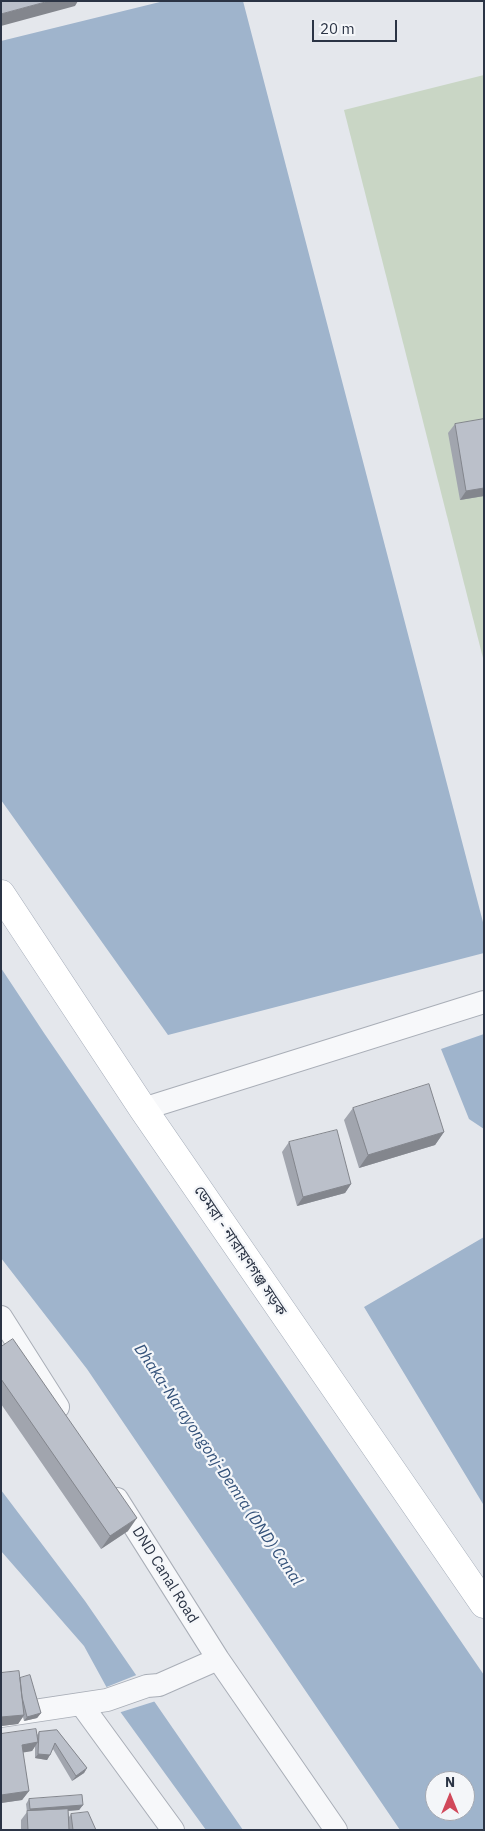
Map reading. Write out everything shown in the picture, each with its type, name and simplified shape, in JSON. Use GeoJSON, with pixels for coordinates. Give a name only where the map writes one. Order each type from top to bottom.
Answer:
{"type":"FeatureCollection","features":[{"type":"Feature","properties":{"kind":"main road","name":"ডেমরা - নারায়ণগঞ্জ সড়ক"},"geometry":{"type":"LineString","coordinates":[[1,894],[143,1108],[484,1604]]}},
{"type":"Feature","properties":{"kind":"street"},"geometry":{"type":"LineString","coordinates":[[143,1108],[484,1002]]}},
{"type":"Feature","properties":{"kind":"street"},"geometry":{"type":"LineString","coordinates":[[1,1317],[70,1425]]}},
{"type":"Feature","properties":{"kind":"street","name":"DND Canal Road"},"geometry":{"type":"LineString","coordinates":[[107,1484],[218,1659],[336,1830]]}},
{"type":"Feature","properties":{"kind":"street"},"geometry":{"type":"LineString","coordinates":[[1,1716],[107,1700],[147,1686],[160,1684],[218,1659]]}},
{"type":"Feature","properties":{"kind":"street"},"geometry":{"type":"LineString","coordinates":[[81,1704],[173,1830]]}},
{"type":"Feature","properties":{"kind":"green space"},"geometry":{"type":"Polygon","coordinates":[[[484,75],[484,662],[344,110],[484,75]]]}},
{"type":"Feature","properties":{"kind":"water"},"geometry":{"type":"Polygon","coordinates":[[[164,1],[243,1],[484,926],[484,953],[168,1035],[1,800],[1,41],[164,1]]]}},
{"type":"Feature","properties":{"kind":"water","name":"Dhaka-Narayongonj-Demra (DND) Canal"},"geometry":{"type":"Polygon","coordinates":[[[1,968],[484,1675],[484,1830],[400,1830],[87,1369],[1,1258],[1,968]]]}},
{"type":"Feature","properties":{"kind":"water"},"geometry":{"type":"Polygon","coordinates":[[[484,1034],[484,1129],[469,1119],[441,1049],[484,1034]]]}},
{"type":"Feature","properties":{"kind":"water"},"geometry":{"type":"Polygon","coordinates":[[[484,1237],[484,1504],[483,1504],[364,1307],[484,1237]]]}},
{"type":"Feature","properties":{"kind":"water"},"geometry":{"type":"Polygon","coordinates":[[[1,1490],[85,1601],[243,1830],[206,1830],[119,1710],[84,1646],[1,1551],[1,1490]]]}},
{"type":"Feature","properties":{"kind":"pier"},"geometry":{"type":"Polygon","coordinates":[[[139,1674],[156,1701],[118,1713],[104,1688],[139,1674]]]}},
{"type":"Feature","properties":{"kind":"building"},"geometry":{"type":"Polygon","coordinates":[[[1,1],[49,1],[1,14],[1,1]]]}},
{"type":"Feature","properties":{"kind":"building"},"geometry":{"type":"Polygon","coordinates":[[[484,419],[484,488],[466,491],[455,424],[484,419]]]}},
{"type":"Feature","properties":{"kind":"building"},"geometry":{"type":"Polygon","coordinates":[[[429,1084],[444,1132],[368,1155],[353,1108],[429,1084]]]}},
{"type":"Feature","properties":{"kind":"building"},"geometry":{"type":"Polygon","coordinates":[[[337,1130],[351,1184],[303,1197],[289,1142],[337,1130]]]}},
{"type":"Feature","properties":{"kind":"building"},"geometry":{"type":"Polygon","coordinates":[[[13,1339],[137,1518],[110,1536],[1,1379],[1,1347],[13,1339]]]}},
{"type":"Feature","properties":{"kind":"building"},"geometry":{"type":"Polygon","coordinates":[[[19,1671],[24,1715],[1,1717],[1,1673],[19,1671]]]}},
{"type":"Feature","properties":{"kind":"building"},"geometry":{"type":"Polygon","coordinates":[[[30,1675],[41,1713],[27,1717],[20,1678],[30,1675]]]}},
{"type":"Feature","properties":{"kind":"building"},"geometry":{"type":"Polygon","coordinates":[[[36,1729],[38,1742],[22,1745],[29,1791],[1,1795],[1,1734],[36,1729]]]}},
{"type":"Feature","properties":{"kind":"building"},"geometry":{"type":"Polygon","coordinates":[[[57,1730],[87,1768],[76,1776],[55,1743],[50,1755],[38,1754],[39,1732],[57,1730]]]}},
{"type":"Feature","properties":{"kind":"building"},"geometry":{"type":"Polygon","coordinates":[[[82,1795],[83,1805],[30,1809],[29,1799],[82,1795]]]}},
{"type":"Feature","properties":{"kind":"building"},"geometry":{"type":"Polygon","coordinates":[[[68,1809],[69,1830],[28,1830],[27,1811],[68,1809]]]}},
{"type":"Feature","properties":{"kind":"building"},"geometry":{"type":"Polygon","coordinates":[[[88,1812],[96,1830],[73,1830],[71,1814],[88,1812]]]}}]}
